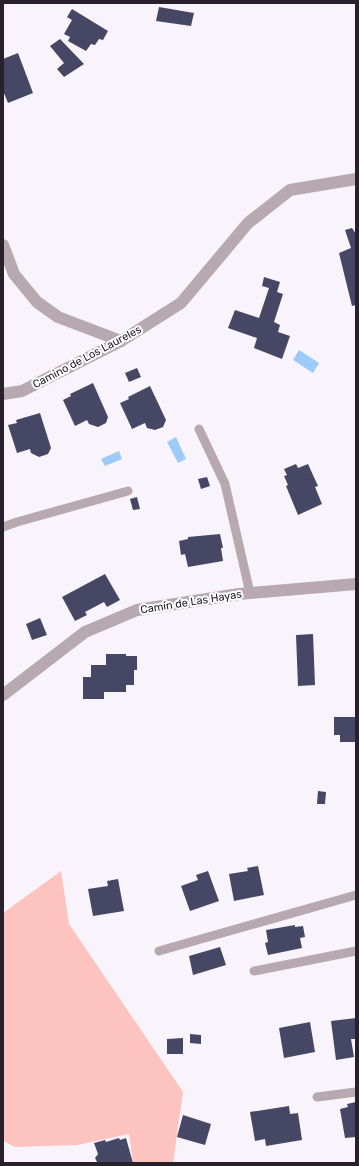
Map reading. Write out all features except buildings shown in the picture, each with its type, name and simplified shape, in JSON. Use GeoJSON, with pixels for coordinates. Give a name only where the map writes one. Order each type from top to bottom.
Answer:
{"type":"FeatureCollection","features":[{"type":"Feature","properties":{"kind":"street","name":"Camino de Los Laureles"},"geometry":{"type":"LineString","coordinates":[[3,394],[22,391],[121,342],[181,303],[248,223],[290,190],[356,179]]}},
{"type":"Feature","properties":{"kind":"street"},"geometry":{"type":"LineString","coordinates":[[3,245],[14,274],[37,302],[58,317],[121,342]]}},
{"type":"Feature","properties":{"kind":"street","name":"Camín de Las Hayas"},"geometry":{"type":"LineString","coordinates":[[3,695],[84,632],[137,610],[250,593],[356,584]]}},
{"type":"Feature","properties":{"kind":"lane"},"geometry":{"type":"LineString","coordinates":[[199,429],[225,484],[250,593]]}},
{"type":"Feature","properties":{"kind":"lane"},"geometry":{"type":"LineString","coordinates":[[3,527],[128,491]]}},
{"type":"Feature","properties":{"kind":"lane"},"geometry":{"type":"LineString","coordinates":[[159,951],[356,895]]}},
{"type":"Feature","properties":{"kind":"lane"},"geometry":{"type":"LineString","coordinates":[[254,971],[356,952]]}},
{"type":"Feature","properties":{"kind":"lane"},"geometry":{"type":"LineString","coordinates":[[317,1097],[356,1092]]}},
{"type":"Feature","properties":{"kind":"shaded area"},"geometry":{"type":"Polygon","coordinates":[[[61,871],[69,924],[183,1092],[173,1163],[133,1163],[129,1134],[77,1145],[15,1147],[3,1141],[3,913],[61,871]]]}},
{"type":"Feature","properties":{"kind":"water"},"geometry":{"type":"Polygon","coordinates":[[[299,350],[319,363],[313,373],[293,360],[299,350]]]}},
{"type":"Feature","properties":{"kind":"water"},"geometry":{"type":"Polygon","coordinates":[[[176,437],[186,459],[178,463],[167,442],[176,437]]]}},
{"type":"Feature","properties":{"kind":"water"},"geometry":{"type":"Polygon","coordinates":[[[119,451],[122,459],[105,466],[101,459],[119,451]]]}}]}
